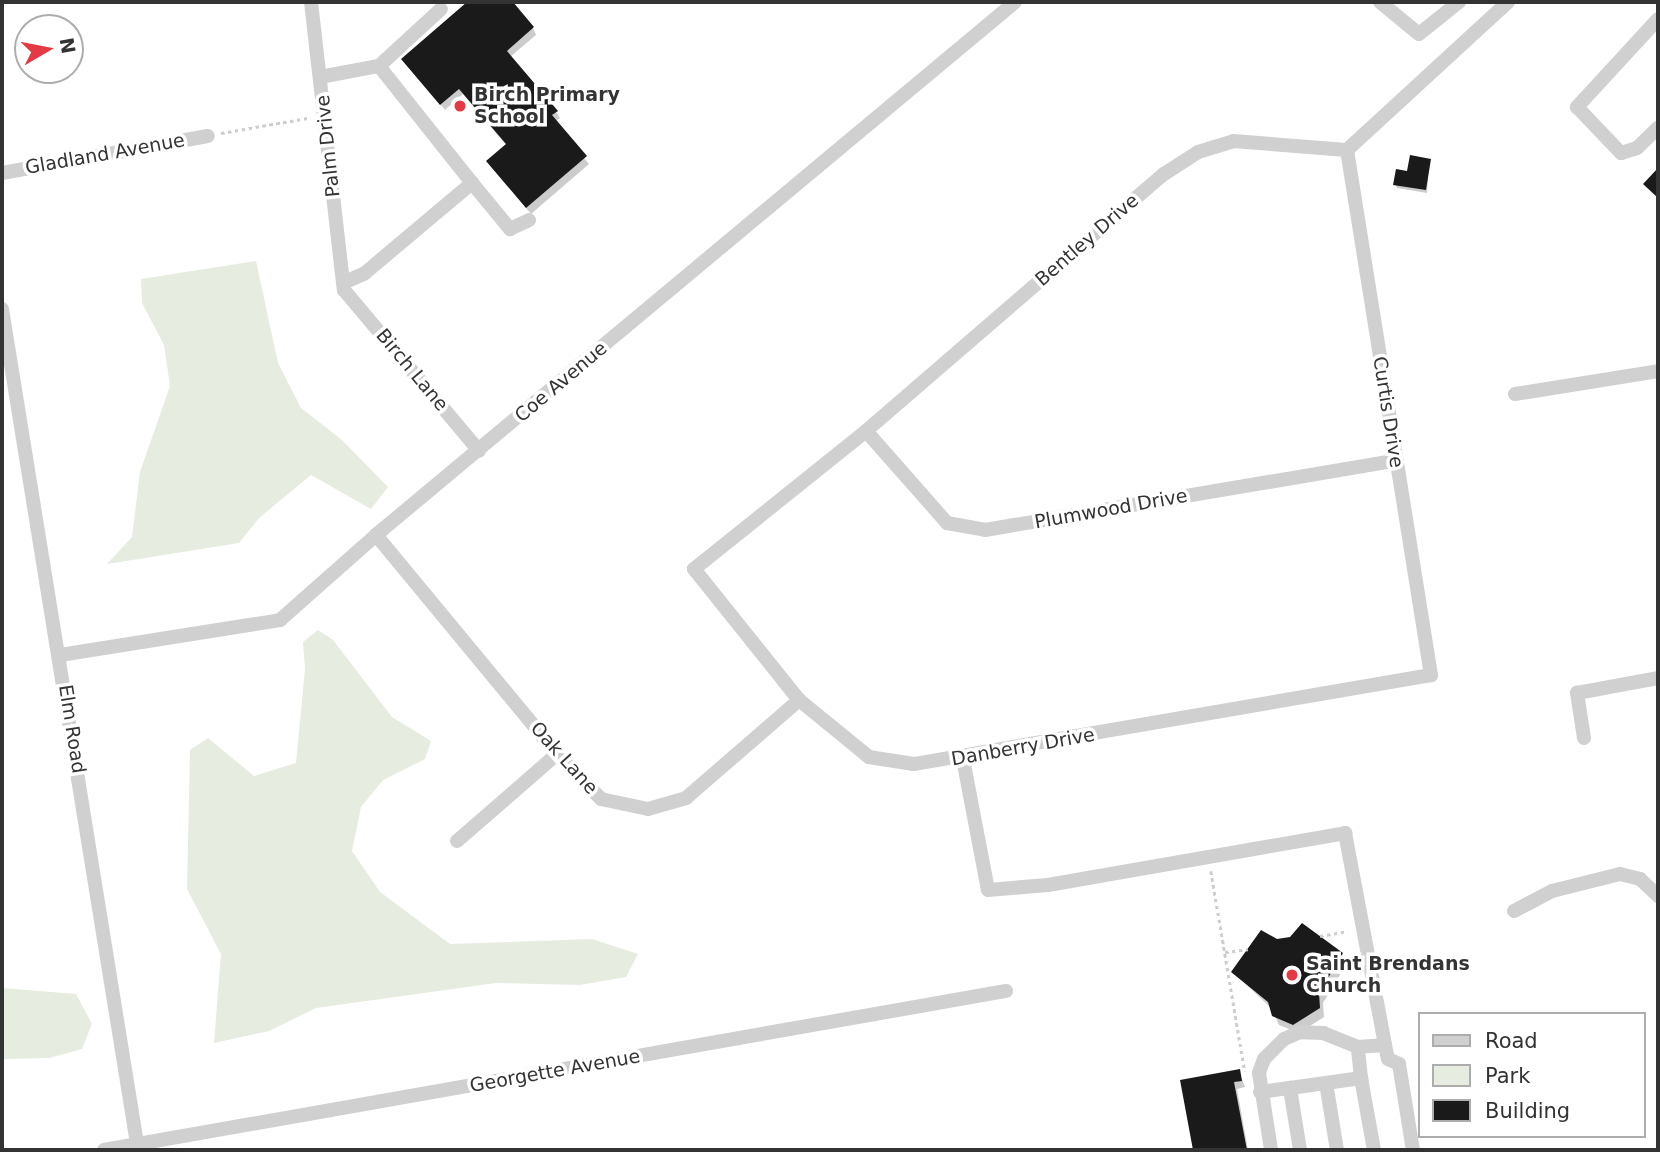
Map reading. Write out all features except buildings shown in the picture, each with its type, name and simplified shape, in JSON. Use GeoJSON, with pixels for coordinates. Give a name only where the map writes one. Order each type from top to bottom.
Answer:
{"type":"FeatureCollection","features":[{"type":"Feature","properties":{"kind":"street","name":"Palm Drive"},"geometry":{"type":"LineString","coordinates":[[312,2],[344,286]]}},
{"type":"Feature","properties":{"kind":"street","name":"Coe Avenue"},"geometry":{"type":"LineString","coordinates":[[60,655],[280,620],[376,535],[1015,2]]}},
{"type":"Feature","properties":{"kind":"street"},"geometry":{"type":"LineString","coordinates":[[1380,2],[1419,34],[1450,5]]}},
{"type":"Feature","properties":{"kind":"street"},"geometry":{"type":"LineString","coordinates":[[1347,150],[1508,2]]}},
{"type":"Feature","properties":{"kind":"street"},"geometry":{"type":"LineString","coordinates":[[320,78],[379,66],[441,9]]}},
{"type":"Feature","properties":{"kind":"street"},"geometry":{"type":"LineString","coordinates":[[1658,19],[1577,107],[1621,153],[1637,148],[1658,128]]}},
{"type":"Feature","properties":{"kind":"street"},"geometry":{"type":"LineString","coordinates":[[379,66],[510,229],[528,220]]}},
{"type":"Feature","properties":{"kind":"street","name":"Gladland Avenue"},"geometry":{"type":"LineString","coordinates":[[2,173],[208,136]]}},
{"type":"Feature","properties":{"kind":"street","name":"Bentley Drive"},"geometry":{"type":"LineString","coordinates":[[694,569],[866,431],[1164,174],[1198,152],[1233,141],[1347,150]]}},
{"type":"Feature","properties":{"kind":"street","name":"Curtis Drive"},"geometry":{"type":"LineString","coordinates":[[1347,150],[1431,675]]}},
{"type":"Feature","properties":{"kind":"street"},"geometry":{"type":"LineString","coordinates":[[344,286],[365,273],[472,183]]}},
{"type":"Feature","properties":{"kind":"street","name":"Birch Lane"},"geometry":{"type":"LineString","coordinates":[[344,286],[479,451]]}},
{"type":"Feature","properties":{"kind":"street","name":"Elm Road"},"geometry":{"type":"LineString","coordinates":[[2,309],[8,387],[60,655],[138,1148]]}},
{"type":"Feature","properties":{"kind":"street"},"geometry":{"type":"LineString","coordinates":[[1515,394],[1658,371]]}},
{"type":"Feature","properties":{"kind":"street","name":"Plumwood Drive"},"geometry":{"type":"LineString","coordinates":[[866,431],[947,523],[985,530],[1395,461]]}},
{"type":"Feature","properties":{"kind":"street","name":"Oak Lane"},"geometry":{"type":"LineString","coordinates":[[376,535],[557,754],[601,799],[648,809],[686,797],[799,701]]}},
{"type":"Feature","properties":{"kind":"street","name":"Danberry Drive"},"geometry":{"type":"LineString","coordinates":[[694,569],[799,701],[869,757],[914,764],[963,759],[1431,675]]}},
{"type":"Feature","properties":{"kind":"street"},"geometry":{"type":"LineString","coordinates":[[1584,738],[1577,693],[1658,678]]}},
{"type":"Feature","properties":{"kind":"street"},"geometry":{"type":"LineString","coordinates":[[457,841],[557,754]]}},
{"type":"Feature","properties":{"kind":"street"},"geometry":{"type":"LineString","coordinates":[[963,759],[988,890],[1010,891],[1345,833],[1388,1059],[1399,1064],[1413,1150]]}},
{"type":"Feature","properties":{"kind":"street"},"geometry":{"type":"LineString","coordinates":[[1514,911],[1552,891],[1620,874],[1640,879],[1658,896]]}},
{"type":"Feature","properties":{"kind":"street","name":"Georgette Avenue"},"geometry":{"type":"LineString","coordinates":[[104,1150],[138,1148],[1006,991]]}},
{"type":"Feature","properties":{"kind":"street"},"geometry":{"type":"LineString","coordinates":[[1271,1150],[1260,1091],[1264,1059],[1284,1039],[1300,1032],[1324,1033],[1358,1047],[1385,1045]]}},
{"type":"Feature","properties":{"kind":"street"},"geometry":{"type":"LineString","coordinates":[[1358,1047],[1374,1150]]}},
{"type":"Feature","properties":{"kind":"street"},"geometry":{"type":"LineString","coordinates":[[1260,1091],[1361,1078]]}},
{"type":"Feature","properties":{"kind":"street"},"geometry":{"type":"LineString","coordinates":[[1326,1083],[1337,1150]]}},
{"type":"Feature","properties":{"kind":"street"},"geometry":{"type":"LineString","coordinates":[[1290,1088],[1300,1150]]}},
{"type":"Feature","properties":{"kind":"path"},"geometry":{"type":"LineString","coordinates":[[208,136],[307,118]]}},
{"type":"Feature","properties":{"kind":"path"},"geometry":{"type":"LineString","coordinates":[[1209,857],[1244,1069]]}},
{"type":"Feature","properties":{"kind":"path"},"geometry":{"type":"LineString","coordinates":[[1320,936],[1363,928]]}},
{"type":"Feature","properties":{"kind":"path"},"geometry":{"type":"LineString","coordinates":[[1225,952],[1248,949]]}},
{"type":"Feature","properties":{"kind":"green space"},"geometry":{"type":"Polygon","coordinates":[[[256,261],[278,363],[301,408],[342,440],[388,487],[371,509],[311,475],[259,518],[239,543],[107,564],[132,537],[140,472],[170,386],[164,345],[142,303],[141,279],[256,261]]]}},
{"type":"Feature","properties":{"kind":"green space"},"geometry":{"type":"Polygon","coordinates":[[[318,630],[333,640],[392,717],[431,741],[425,759],[383,780],[361,807],[352,851],[380,892],[450,944],[592,939],[638,954],[626,977],[580,985],[496,983],[316,1008],[269,1031],[214,1043],[221,954],[187,889],[190,750],[208,738],[254,776],[296,763],[305,669],[303,642],[318,630]]]}},
{"type":"Feature","properties":{"kind":"green space"},"geometry":{"type":"Polygon","coordinates":[[[2,988],[76,994],[92,1024],[82,1049],[49,1058],[2,1059],[2,988]]]}},
{"type":"Feature","properties":{"kind":"place","name":"Birch Primary School"},"geometry":{"type":"Point","coordinates":[460,106]}},
{"type":"Feature","properties":{"kind":"place","name":"Saint Brendans Church"},"geometry":{"type":"Point","coordinates":[1292,975]}}]}
